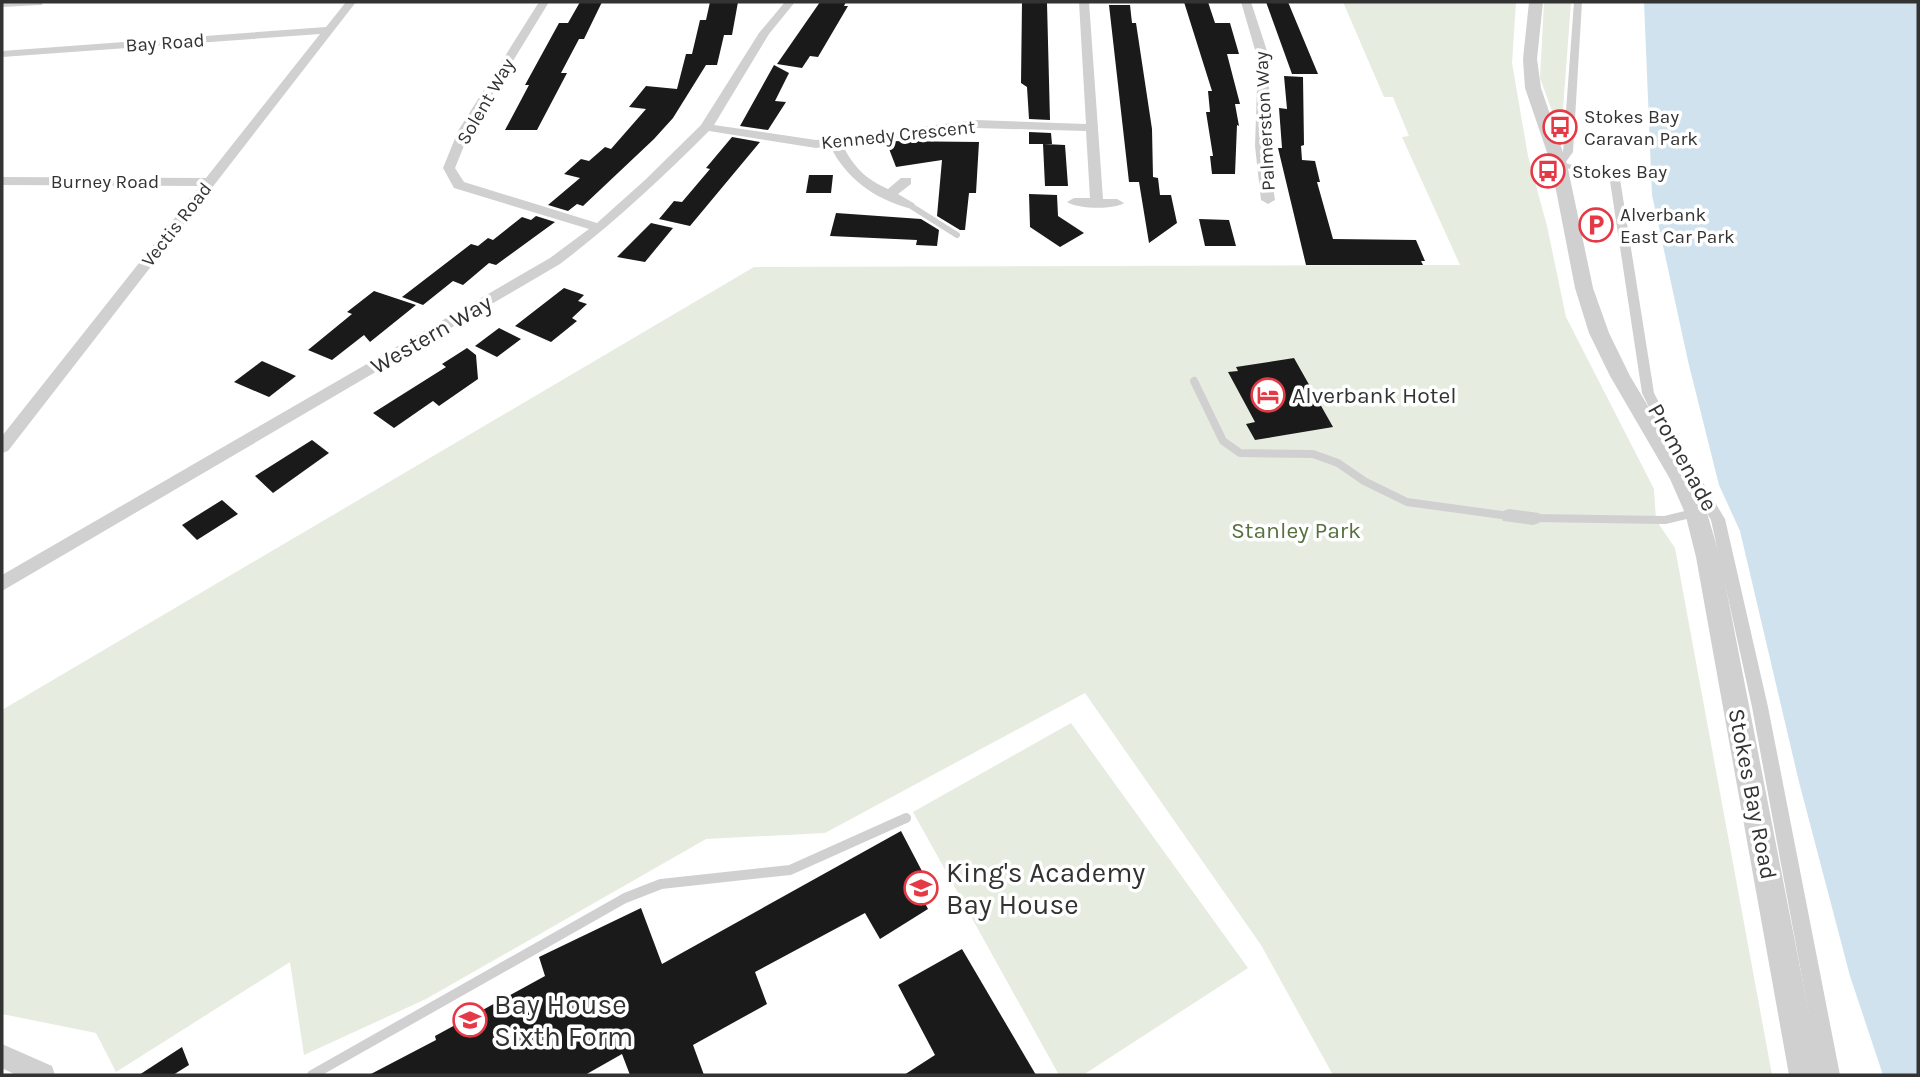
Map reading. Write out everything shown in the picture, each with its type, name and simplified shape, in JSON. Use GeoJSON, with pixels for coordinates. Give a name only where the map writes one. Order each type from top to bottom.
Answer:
{"type":"FeatureCollection","features":[{"type":"Feature","properties":{"kind":"street","name":"Vectis Road"},"geometry":{"type":"LineString","coordinates":[[2,447],[351,2]]}},
{"type":"Feature","properties":{"kind":"street","name":"Solent Way"},"geometry":{"type":"LineString","coordinates":[[544,2],[464,131],[449,168],[459,185],[599,228]]}},
{"type":"Feature","properties":{"kind":"street","name":"Western Way"},"geometry":{"type":"LineString","coordinates":[[2,584],[555,261],[599,228],[706,127],[764,33],[790,2]]}},
{"type":"Feature","properties":{"kind":"street"},"geometry":{"type":"LineString","coordinates":[[1084,2],[1097,202]]}},
{"type":"Feature","properties":{"kind":"street","name":"Palmerston Way"},"geometry":{"type":"LineString","coordinates":[[1246,2],[1264,61],[1261,146],[1268,200]]}},
{"type":"Feature","properties":{"kind":"street","name":"Stokes Bay Road"},"geometry":{"type":"LineString","coordinates":[[1536,2],[1530,60],[1533,88],[1559,164],[1584,288],[1599,333],[1620,376],[1680,478],[1696,513],[1708,557],[1805,1075]]}},
{"type":"Feature","properties":{"kind":"street"},"geometry":{"type":"LineString","coordinates":[[1559,164],[1568,152],[1578,2]]}},
{"type":"Feature","properties":{"kind":"street","name":"Bay Road"},"geometry":{"type":"LineString","coordinates":[[2,54],[328,30]]}},
{"type":"Feature","properties":{"kind":"street","name":"Kennedy Crescent"},"geometry":{"type":"LineString","coordinates":[[706,127],[816,144],[965,125],[1091,128]]}},
{"type":"Feature","properties":{"kind":"street"},"geometry":{"type":"LineString","coordinates":[[835,143],[851,174],[861,182],[908,204]]}},
{"type":"Feature","properties":{"kind":"street","name":"Promenade"},"geometry":{"type":"LineString","coordinates":[[1559,164],[1615,179],[1648,393],[1681,458],[1718,519],[1760,707],[1830,1075]]}},
{"type":"Feature","properties":{"kind":"street","name":"Burney Road"},"geometry":{"type":"LineString","coordinates":[[2,181],[209,181]]}},
{"type":"Feature","properties":{"kind":"street"},"geometry":{"type":"LineString","coordinates":[[890,194],[906,181]]}},
{"type":"Feature","properties":{"kind":"street"},"geometry":{"type":"LineString","coordinates":[[1074,202],[1117,203]]}},
{"type":"Feature","properties":{"kind":"street"},"geometry":{"type":"LineString","coordinates":[[1509,516],[1533,517]]}},
{"type":"Feature","properties":{"kind":"street"},"geometry":{"type":"LineString","coordinates":[[2,1056],[43,1075]]}},
{"type":"Feature","properties":{"kind":"lane"},"geometry":{"type":"LineString","coordinates":[[2,4],[40,2]]}},
{"type":"Feature","properties":{"kind":"lane"},"geometry":{"type":"LineString","coordinates":[[908,204],[957,235]]}},
{"type":"Feature","properties":{"kind":"lane"},"geometry":{"type":"LineString","coordinates":[[1194,381],[1223,441],[1240,453],[1313,454],[1338,463],[1364,481],[1408,502],[1509,516]]}},
{"type":"Feature","properties":{"kind":"lane"},"geometry":{"type":"LineString","coordinates":[[1533,517],[1665,520],[1696,513]]}},
{"type":"Feature","properties":{"kind":"lane"},"geometry":{"type":"LineString","coordinates":[[312,1075],[625,898],[661,884],[790,870],[906,818]]}},
{"type":"Feature","properties":{"kind":"green space","name":"Stanley Park"},"geometry":{"type":"Polygon","coordinates":[[[1343,2],[1516,2],[1512,63],[1528,156],[1547,226],[1566,317],[1654,489],[1656,520],[1675,548],[1772,1075],[1333,1075],[1261,945],[1085,693],[825,833],[706,839],[426,999],[304,1055],[290,962],[116,1072],[96,1033],[2,1014],[2,710],[754,267],[1460,265],[1402,137],[1409,136],[1393,97],[1384,97],[1343,2]]]}},
{"type":"Feature","properties":{"kind":"green space"},"geometry":{"type":"Polygon","coordinates":[[[1544,2],[1571,2],[1561,136],[1540,78],[1544,2]]]}},
{"type":"Feature","properties":{"kind":"green space"},"geometry":{"type":"Polygon","coordinates":[[[1071,723],[1248,968],[1083,1075],[1059,1075],[913,812],[1071,723]]]}},
{"type":"Feature","properties":{"kind":"water"},"geometry":{"type":"Polygon","coordinates":[[[1644,2],[1918,2],[1918,1075],[1883,1075],[1850,976],[1799,782],[1740,531],[1719,485],[1688,361],[1652,195],[1644,2]]]}},
{"type":"Feature","properties":{"kind":"building"},"geometry":{"type":"Polygon","coordinates":[[[580,2],[602,2],[584,39],[579,39],[561,73],[567,73],[537,130],[505,130],[529,85],[525,85],[559,23],[568,23],[580,2]]]}},
{"type":"Feature","properties":{"kind":"building"},"geometry":{"type":"Polygon","coordinates":[[[710,2],[738,2],[732,35],[724,35],[717,65],[706,65],[673,118],[583,206],[577,204],[568,211],[548,205],[580,178],[564,174],[581,159],[589,161],[605,147],[611,149],[646,109],[629,107],[646,86],[677,89],[686,54],[692,54],[700,20],[706,20],[710,2]]]}},
{"type":"Feature","properties":{"kind":"building"},"geometry":{"type":"Polygon","coordinates":[[[820,2],[846,2],[844,6],[848,6],[818,57],[810,56],[802,68],[777,64],[820,2]]]}},
{"type":"Feature","properties":{"kind":"building"},"geometry":{"type":"Polygon","coordinates":[[[1022,2],[1047,3],[1050,120],[1029,119],[1027,87],[1021,83],[1022,2]]]}},
{"type":"Feature","properties":{"kind":"building"},"geometry":{"type":"Polygon","coordinates":[[[1184,2],[1208,2],[1215,23],[1230,23],[1239,54],[1227,54],[1240,104],[1235,104],[1239,126],[1237,125],[1235,174],[1212,174],[1210,156],[1213,156],[1206,112],[1210,112],[1208,91],[1212,91],[1184,2]]]}},
{"type":"Feature","properties":{"kind":"building"},"geometry":{"type":"Polygon","coordinates":[[[1266,2],[1288,2],[1318,74],[1292,74],[1266,2]]]}},
{"type":"Feature","properties":{"kind":"building"},"geometry":{"type":"Polygon","coordinates":[[[1109,5],[1130,5],[1132,23],[1136,23],[1152,129],[1153,177],[1158,178],[1160,195],[1171,195],[1177,223],[1149,243],[1139,182],[1129,182],[1109,5]]]}},
{"type":"Feature","properties":{"kind":"building"},"geometry":{"type":"Polygon","coordinates":[[[774,65],[789,73],[775,101],[786,102],[768,130],[740,126],[774,65]]]}},
{"type":"Feature","properties":{"kind":"building"},"geometry":{"type":"Polygon","coordinates":[[[1284,76],[1303,77],[1302,160],[1315,161],[1320,182],[1317,182],[1333,239],[1416,240],[1425,261],[1421,261],[1423,265],[1306,265],[1278,148],[1282,148],[1279,108],[1287,109],[1284,76]]]}},
{"type":"Feature","properties":{"kind":"building"},"geometry":{"type":"Polygon","coordinates":[[[1029,132],[1051,133],[1052,144],[1044,144],[1065,145],[1068,186],[1045,186],[1043,144],[1029,144],[1029,132]]]}},
{"type":"Feature","properties":{"kind":"building"},"geometry":{"type":"Polygon","coordinates":[[[732,137],[760,142],[690,226],[659,219],[674,201],[682,202],[732,137]]]}},
{"type":"Feature","properties":{"kind":"building"},"geometry":{"type":"Polygon","coordinates":[[[886,141],[979,142],[976,193],[969,193],[965,230],[960,230],[937,216],[942,160],[896,167],[886,141]]]}},
{"type":"Feature","properties":{"kind":"building"},"geometry":{"type":"Polygon","coordinates":[[[809,175],[833,175],[831,193],[806,193],[809,175]]]}},
{"type":"Feature","properties":{"kind":"building"},"geometry":{"type":"Polygon","coordinates":[[[1029,194],[1057,195],[1058,216],[1084,233],[1060,247],[1030,227],[1029,194]]]}},
{"type":"Feature","properties":{"kind":"building"},"geometry":{"type":"Polygon","coordinates":[[[836,213],[921,219],[939,230],[937,246],[916,245],[917,240],[830,236],[836,213]]]}},
{"type":"Feature","properties":{"kind":"building"},"geometry":{"type":"Polygon","coordinates":[[[536,216],[555,222],[496,265],[489,263],[463,285],[453,281],[423,305],[402,297],[471,244],[478,246],[488,238],[493,240],[522,217],[531,220],[536,216]]]}},
{"type":"Feature","properties":{"kind":"building"},"geometry":{"type":"Polygon","coordinates":[[[1199,219],[1229,220],[1236,246],[1205,246],[1199,219]]]}},
{"type":"Feature","properties":{"kind":"building"},"geometry":{"type":"Polygon","coordinates":[[[651,223],[673,228],[645,262],[617,257],[651,223]]]}},
{"type":"Feature","properties":{"kind":"building"},"geometry":{"type":"Polygon","coordinates":[[[564,288],[584,295],[578,301],[587,304],[572,318],[577,321],[551,342],[515,326],[564,288]]]}},
{"type":"Feature","properties":{"kind":"building"},"geometry":{"type":"Polygon","coordinates":[[[374,291],[416,305],[370,342],[364,335],[332,360],[308,350],[352,314],[347,312],[374,291]]]}},
{"type":"Feature","properties":{"kind":"building"},"geometry":{"type":"Polygon","coordinates":[[[499,328],[521,339],[497,357],[475,346],[499,328]]]}},
{"type":"Feature","properties":{"kind":"building"},"geometry":{"type":"Polygon","coordinates":[[[467,348],[476,355],[478,379],[439,406],[433,401],[394,428],[373,413],[446,367],[442,364],[467,348]]]}},
{"type":"Feature","properties":{"kind":"building","name":"Alverbank Hotel"},"geometry":{"type":"Polygon","coordinates":[[[1294,358],[1333,427],[1255,440],[1246,424],[1255,422],[1228,372],[1238,371],[1236,367],[1294,358]]]}},
{"type":"Feature","properties":{"kind":"building"},"geometry":{"type":"Polygon","coordinates":[[[262,361],[296,376],[269,397],[234,382],[262,361]]]}},
{"type":"Feature","properties":{"kind":"building"},"geometry":{"type":"Polygon","coordinates":[[[312,440],[329,453],[273,493],[255,476],[312,440]]]}},
{"type":"Feature","properties":{"kind":"building"},"geometry":{"type":"Polygon","coordinates":[[[222,500],[238,514],[197,540],[182,525],[222,500]]]}},
{"type":"Feature","properties":{"kind":"building"},"geometry":{"type":"Polygon","coordinates":[[[901,831],[923,873],[912,878],[928,909],[880,939],[865,913],[755,972],[767,1004],[693,1045],[704,1075],[630,1075],[622,1054],[585,1075],[369,1075],[436,1040],[435,1036],[545,976],[539,957],[641,908],[662,964],[901,831]]]}},
{"type":"Feature","properties":{"kind":"building"},"geometry":{"type":"Polygon","coordinates":[[[962,949],[1036,1075],[904,1075],[935,1055],[898,985],[962,949]]]}},
{"type":"Feature","properties":{"kind":"building"},"geometry":{"type":"Polygon","coordinates":[[[182,1047],[189,1065],[173,1075],[139,1075],[182,1047]]]}},
{"type":"Feature","properties":{"kind":"place","name":"Stokes Bay Caravan Park"},"geometry":{"type":"Point","coordinates":[1560,127]}},
{"type":"Feature","properties":{"kind":"place","name":"Stokes Bay"},"geometry":{"type":"Point","coordinates":[1548,171]}},
{"type":"Feature","properties":{"kind":"place","name":"Alverbank East Car Park"},"geometry":{"type":"Point","coordinates":[1596,225]}},
{"type":"Feature","properties":{"kind":"place","name":"Alverbank Hotel"},"geometry":{"type":"Point","coordinates":[1268,395]}},
{"type":"Feature","properties":{"kind":"place","name":"King's Academy Bay House"},"geometry":{"type":"Point","coordinates":[921,888]}},
{"type":"Feature","properties":{"kind":"place","name":"Bay House Sixth Form"},"geometry":{"type":"Point","coordinates":[470,1020]}}]}
